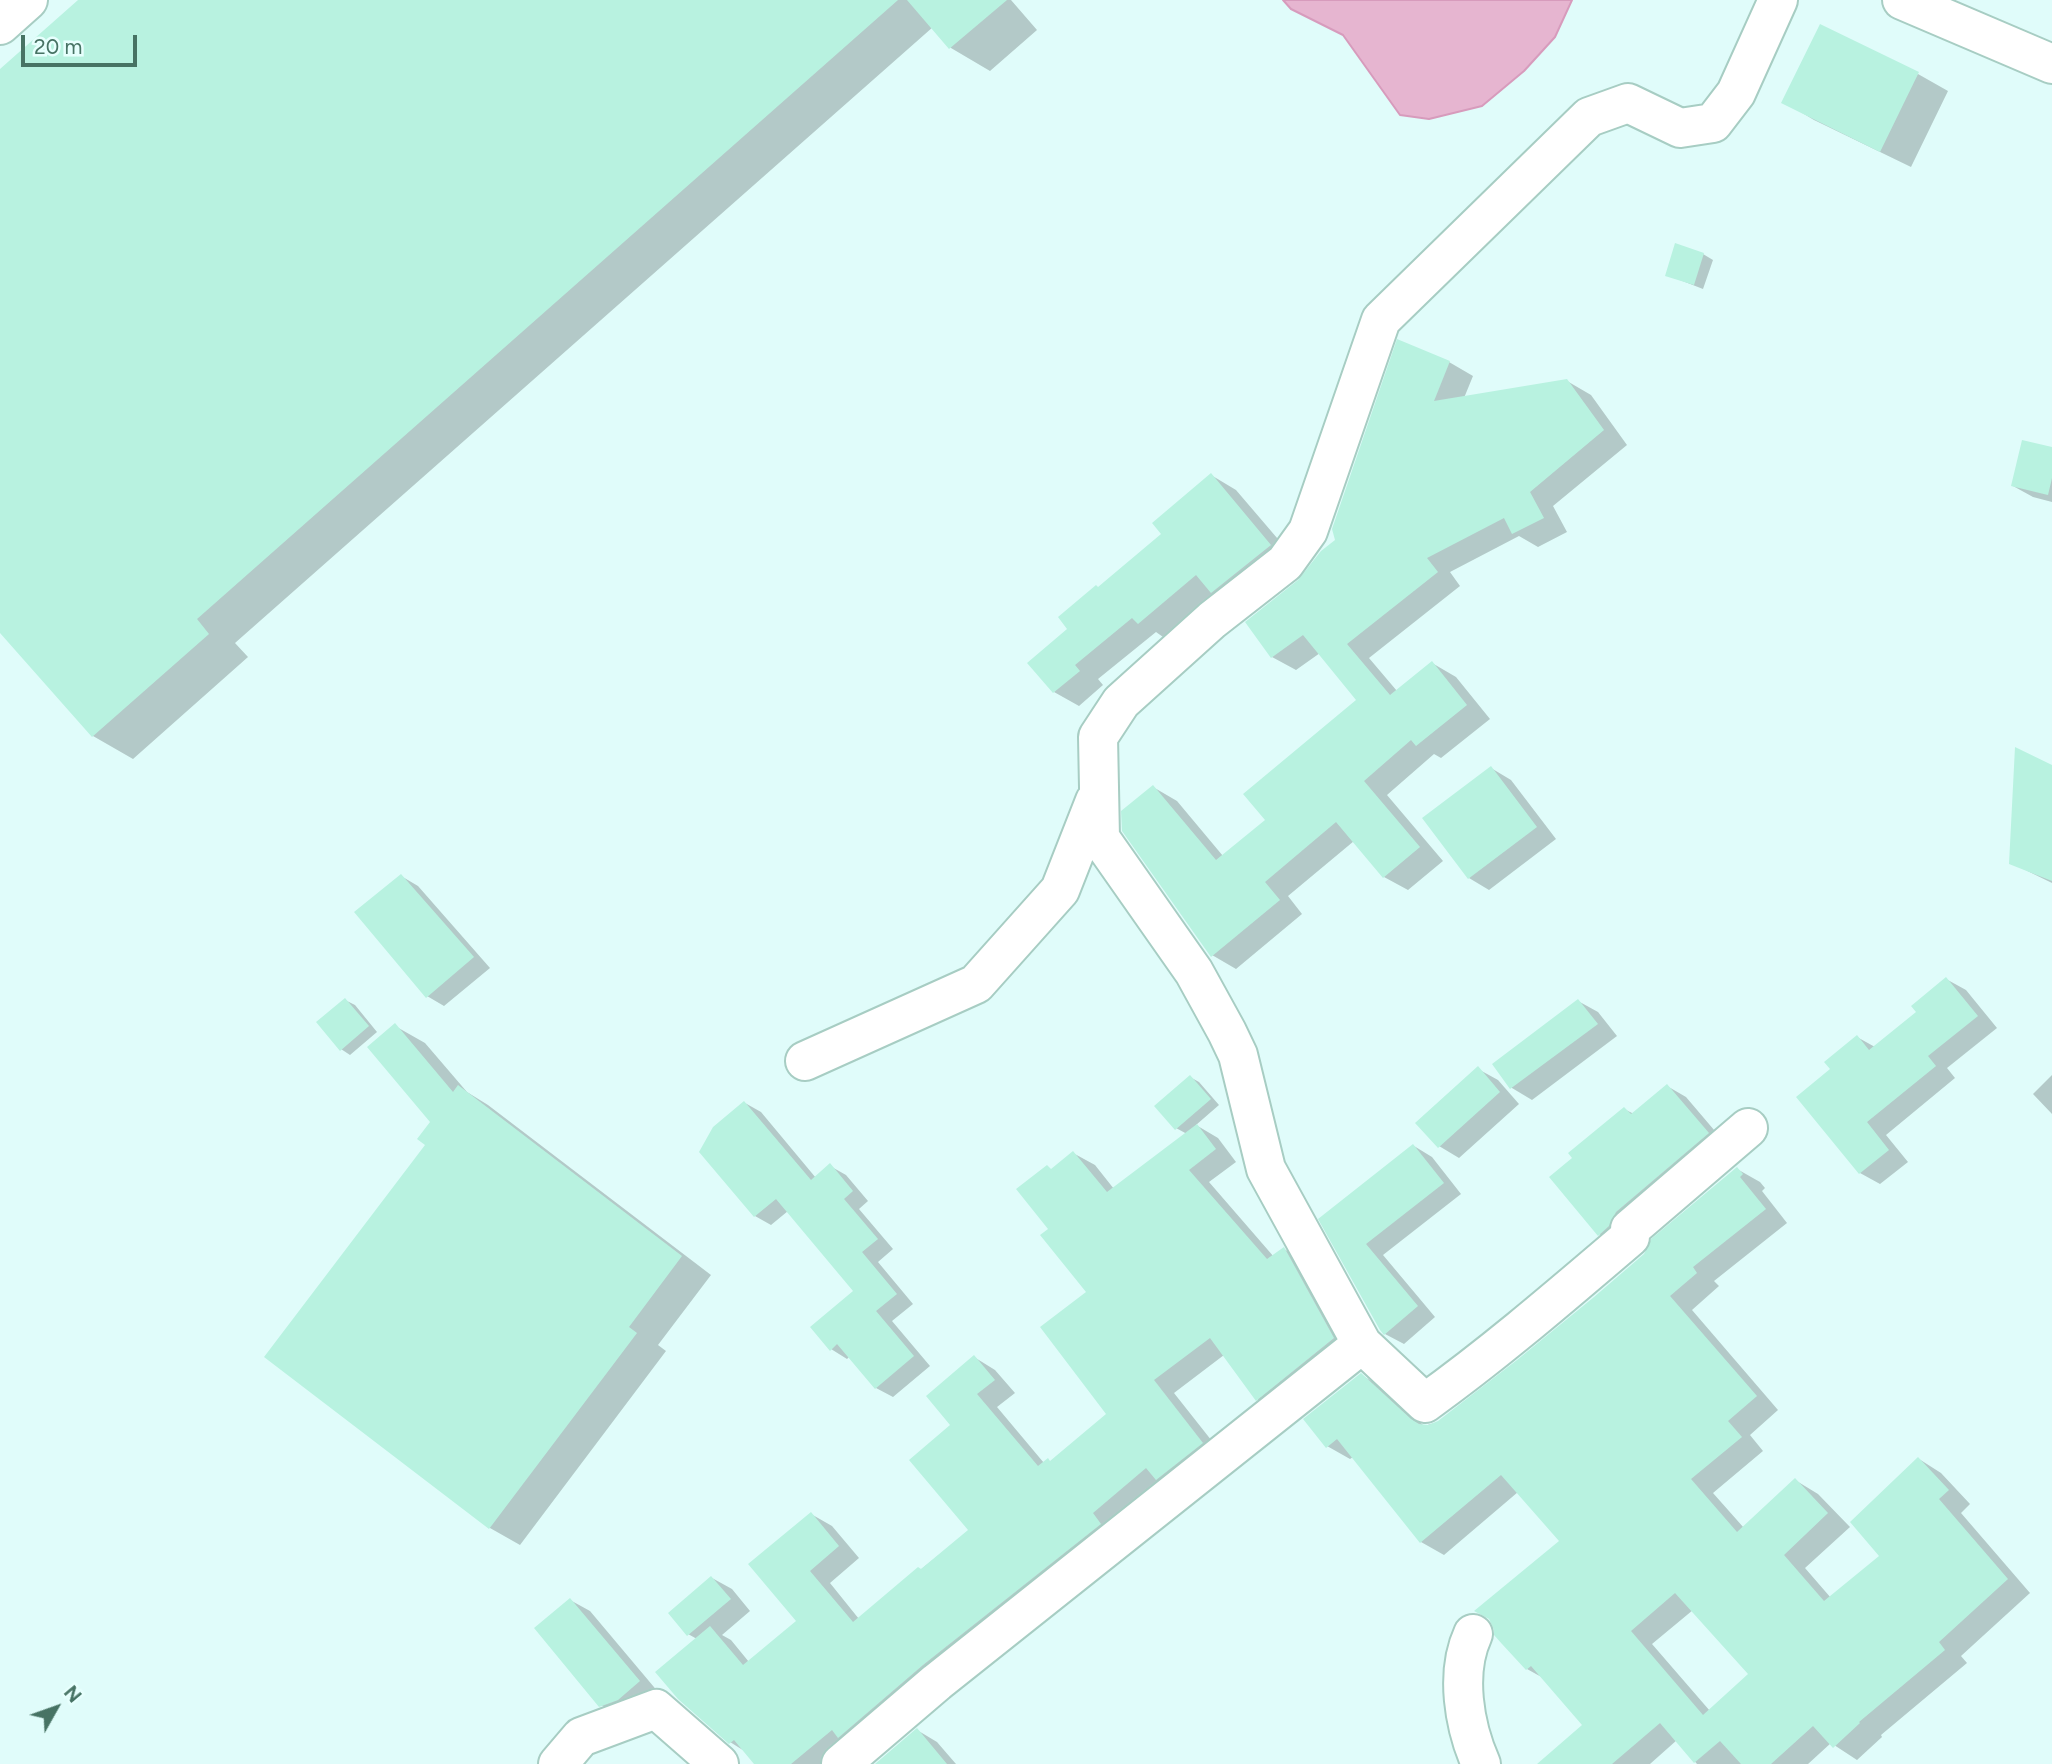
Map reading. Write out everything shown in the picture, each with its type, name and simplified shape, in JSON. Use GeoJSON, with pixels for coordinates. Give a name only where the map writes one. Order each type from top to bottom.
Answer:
{"type":"FeatureCollection","features":[{"type":"Feature","properties":{"kind":"street"},"geometry":{"type":"LineString","coordinates":[[0,24],[28,0]]}},
{"type":"Feature","properties":{"kind":"street"},"geometry":{"type":"LineString","coordinates":[[1748,1128],[1630,1229],[1630,1237],[1588,1273],[1425,1403],[1362,1345],[1266,1170],[1238,1055],[1227,1032],[1194,972],[1100,838],[1098,737],[1121,702],[1212,620],[1285,563],[1308,531],[1381,320],[1589,117],[1628,103],[1679,128],[1713,123],[1736,93],[1778,0]]}},
{"type":"Feature","properties":{"kind":"street"},"geometry":{"type":"LineString","coordinates":[[1902,0],[2052,64]]}},
{"type":"Feature","properties":{"kind":"street"},"geometry":{"type":"LineString","coordinates":[[805,1062],[976,984],[1060,890],[1098,793]]}},
{"type":"Feature","properties":{"kind":"street"},"geometry":{"type":"LineString","coordinates":[[841,1764],[948,1673],[1362,1345]]}},
{"type":"Feature","properties":{"kind":"street"},"geometry":{"type":"LineString","coordinates":[[1473,1634],[1465,1651],[1464,1695],[1471,1741],[1481,1764]]}},
{"type":"Feature","properties":{"kind":"street"},"geometry":{"type":"LineString","coordinates":[[558,1764],[581,1737],[656,1709],[719,1764]]}},
{"type":"Feature","properties":{"kind":"shaded area"},"geometry":{"type":"Polygon","coordinates":[[[1283,0],[1572,0],[1555,37],[1524,71],[1482,106],[1429,119],[1400,115],[1343,35],[1291,9],[1283,0]]]}},
{"type":"Feature","properties":{"kind":"building"},"geometry":{"type":"Polygon","coordinates":[[[78,0],[898,0],[197,619],[209,634],[92,737],[0,633],[0,69],[78,0]]]}},
{"type":"Feature","properties":{"kind":"building"},"geometry":{"type":"Polygon","coordinates":[[[907,0],[1007,0],[949,49],[907,0]]]}},
{"type":"Feature","properties":{"kind":"building"},"geometry":{"type":"Polygon","coordinates":[[[1820,24],[1919,72],[1880,152],[1781,103],[1820,24]]]}},
{"type":"Feature","properties":{"kind":"building"},"geometry":{"type":"Polygon","coordinates":[[[1675,243],[1704,253],[1694,285],[1665,276],[1675,243]]]}},
{"type":"Feature","properties":{"kind":"building"},"geometry":{"type":"Polygon","coordinates":[[[1397,339],[1450,361],[1434,401],[1567,379],[1604,430],[1530,492],[1544,518],[1512,534],[1504,518],[1427,558],[1438,572],[1347,644],[1390,695],[1432,661],[1467,705],[1416,746],[1411,740],[1364,781],[1420,847],[1383,878],[1336,822],[1265,882],[1280,900],[1211,957],[1122,831],[1121,811],[1153,785],[1216,860],[1265,820],[1243,794],[1356,700],[1303,635],[1271,658],[1245,622],[1298,580],[1321,551],[1335,540],[1332,529],[1397,339]]]}},
{"type":"Feature","properties":{"kind":"building"},"geometry":{"type":"Polygon","coordinates":[[[2022,440],[2052,447],[2052,478],[2048,495],[2011,486],[2022,440]]]}},
{"type":"Feature","properties":{"kind":"building"},"geometry":{"type":"Polygon","coordinates":[[[1211,473],[1271,545],[1211,593],[1196,575],[1138,624],[1132,618],[1075,665],[1080,671],[1053,693],[1027,663],[1067,629],[1058,617],[1161,534],[1152,523],[1211,473]]]}},
{"type":"Feature","properties":{"kind":"building"},"geometry":{"type":"Polygon","coordinates":[[[2015,747],[2052,765],[2052,881],[2009,864],[2015,747]]]}},
{"type":"Feature","properties":{"kind":"building"},"geometry":{"type":"Polygon","coordinates":[[[1491,766],[1537,827],[1468,879],[1422,818],[1491,766]]]}},
{"type":"Feature","properties":{"kind":"building"},"geometry":{"type":"Polygon","coordinates":[[[401,874],[474,957],[426,998],[354,912],[401,874]]]}},
{"type":"Feature","properties":{"kind":"building"},"geometry":{"type":"Polygon","coordinates":[[[1946,977],[1978,1016],[1928,1056],[1936,1066],[1867,1122],[1889,1150],[1859,1174],[1796,1097],[1830,1069],[1824,1062],[1857,1035],[1869,1050],[1916,1012],[1911,1006],[1946,977]]]}},
{"type":"Feature","properties":{"kind":"building"},"geometry":{"type":"Polygon","coordinates":[[[345,998],[369,1026],[340,1051],[316,1022],[345,998]]]}},
{"type":"Feature","properties":{"kind":"building"},"geometry":{"type":"Polygon","coordinates":[[[1578,999],[1598,1024],[1510,1089],[1492,1064],[1578,999]]]}},
{"type":"Feature","properties":{"kind":"building"},"geometry":{"type":"Polygon","coordinates":[[[395,1023],[453,1092],[458,1085],[682,1256],[629,1327],[637,1333],[489,1529],[264,1357],[425,1145],[417,1139],[430,1122],[367,1047],[395,1023]]]}},
{"type":"Feature","properties":{"kind":"building"},"geometry":{"type":"Polygon","coordinates":[[[1478,1066],[1500,1092],[1438,1148],[1415,1123],[1478,1066]]]}},
{"type":"Feature","properties":{"kind":"building"},"geometry":{"type":"Polygon","coordinates":[[[1190,1075],[1211,1099],[1175,1130],[1154,1106],[1190,1075]]]}},
{"type":"Feature","properties":{"kind":"building"},"geometry":{"type":"Polygon","coordinates":[[[1667,1084],[1709,1133],[1616,1212],[1609,1226],[1598,1236],[1549,1177],[1572,1158],[1568,1153],[1624,1107],[1631,1114],[1667,1084]]]}},
{"type":"Feature","properties":{"kind":"building"},"geometry":{"type":"Polygon","coordinates":[[[744,1101],[811,1180],[830,1163],[853,1191],[844,1199],[878,1239],[862,1252],[897,1294],[876,1311],[914,1356],[875,1389],[837,1344],[830,1351],[810,1327],[853,1291],[776,1199],[754,1217],[699,1152],[713,1127],[744,1101]]]}},
{"type":"Feature","properties":{"kind":"building"},"geometry":{"type":"Polygon","coordinates":[[[1197,1124],[1216,1149],[1189,1170],[1267,1259],[1284,1247],[1334,1338],[1256,1401],[1210,1338],[1154,1380],[1203,1443],[1156,1480],[1146,1468],[1093,1513],[1101,1524],[923,1665],[838,1738],[832,1730],[791,1764],[754,1764],[734,1740],[729,1744],[678,1699],[655,1672],[710,1626],[743,1665],[796,1621],[748,1564],[811,1512],[839,1546],[810,1571],[853,1622],[918,1567],[921,1569],[968,1530],[909,1460],[950,1425],[926,1396],[974,1355],[995,1380],[977,1394],[1038,1466],[1048,1458],[1050,1461],[1106,1414],[1040,1327],[1086,1292],[1040,1235],[1048,1229],[1016,1189],[1047,1165],[1051,1169],[1073,1151],[1107,1192],[1197,1124]]]}},
{"type":"Feature","properties":{"kind":"building"},"geometry":{"type":"Polygon","coordinates":[[[1413,1144],[1444,1183],[1366,1244],[1418,1306],[1384,1335],[1318,1219],[1413,1144]]]}},
{"type":"Feature","properties":{"kind":"building"},"geometry":{"type":"Polygon","coordinates":[[[1737,1167],[1743,1174],[1740,1177],[1766,1209],[1693,1267],[1697,1273],[1670,1296],[1757,1396],[1728,1421],[1742,1437],[1691,1479],[1737,1532],[1795,1478],[1828,1513],[1784,1555],[1824,1601],[1879,1556],[1850,1522],[1918,1457],[1949,1490],[1939,1499],[2008,1579],[1939,1642],[1945,1650],[1859,1722],[1833,1748],[1813,1726],[1771,1764],[1741,1764],[1720,1741],[1694,1763],[1660,1723],[1612,1764],[1537,1764],[1582,1725],[1531,1666],[1526,1670],[1494,1635],[1489,1619],[1474,1611],[1559,1541],[1501,1475],[1420,1543],[1337,1439],[1326,1448],[1303,1419],[1361,1373],[1419,1424],[1428,1425],[1438,1421],[1594,1297],[1644,1254],[1651,1239],[1737,1167]],[[1675,1593],[1631,1631],[1703,1715],[1748,1674],[1675,1593]]]}},
{"type":"Feature","properties":{"kind":"building"},"geometry":{"type":"Polygon","coordinates":[[[711,1576],[731,1599],[687,1636],[668,1613],[711,1576]]]}},
{"type":"Feature","properties":{"kind":"building"},"geometry":{"type":"Polygon","coordinates":[[[570,1598],[640,1681],[618,1700],[599,1707],[534,1628],[570,1598]]]}},
{"type":"Feature","properties":{"kind":"building"},"geometry":{"type":"Polygon","coordinates":[[[917,1728],[947,1764],[875,1764],[917,1728]]]}}]}
